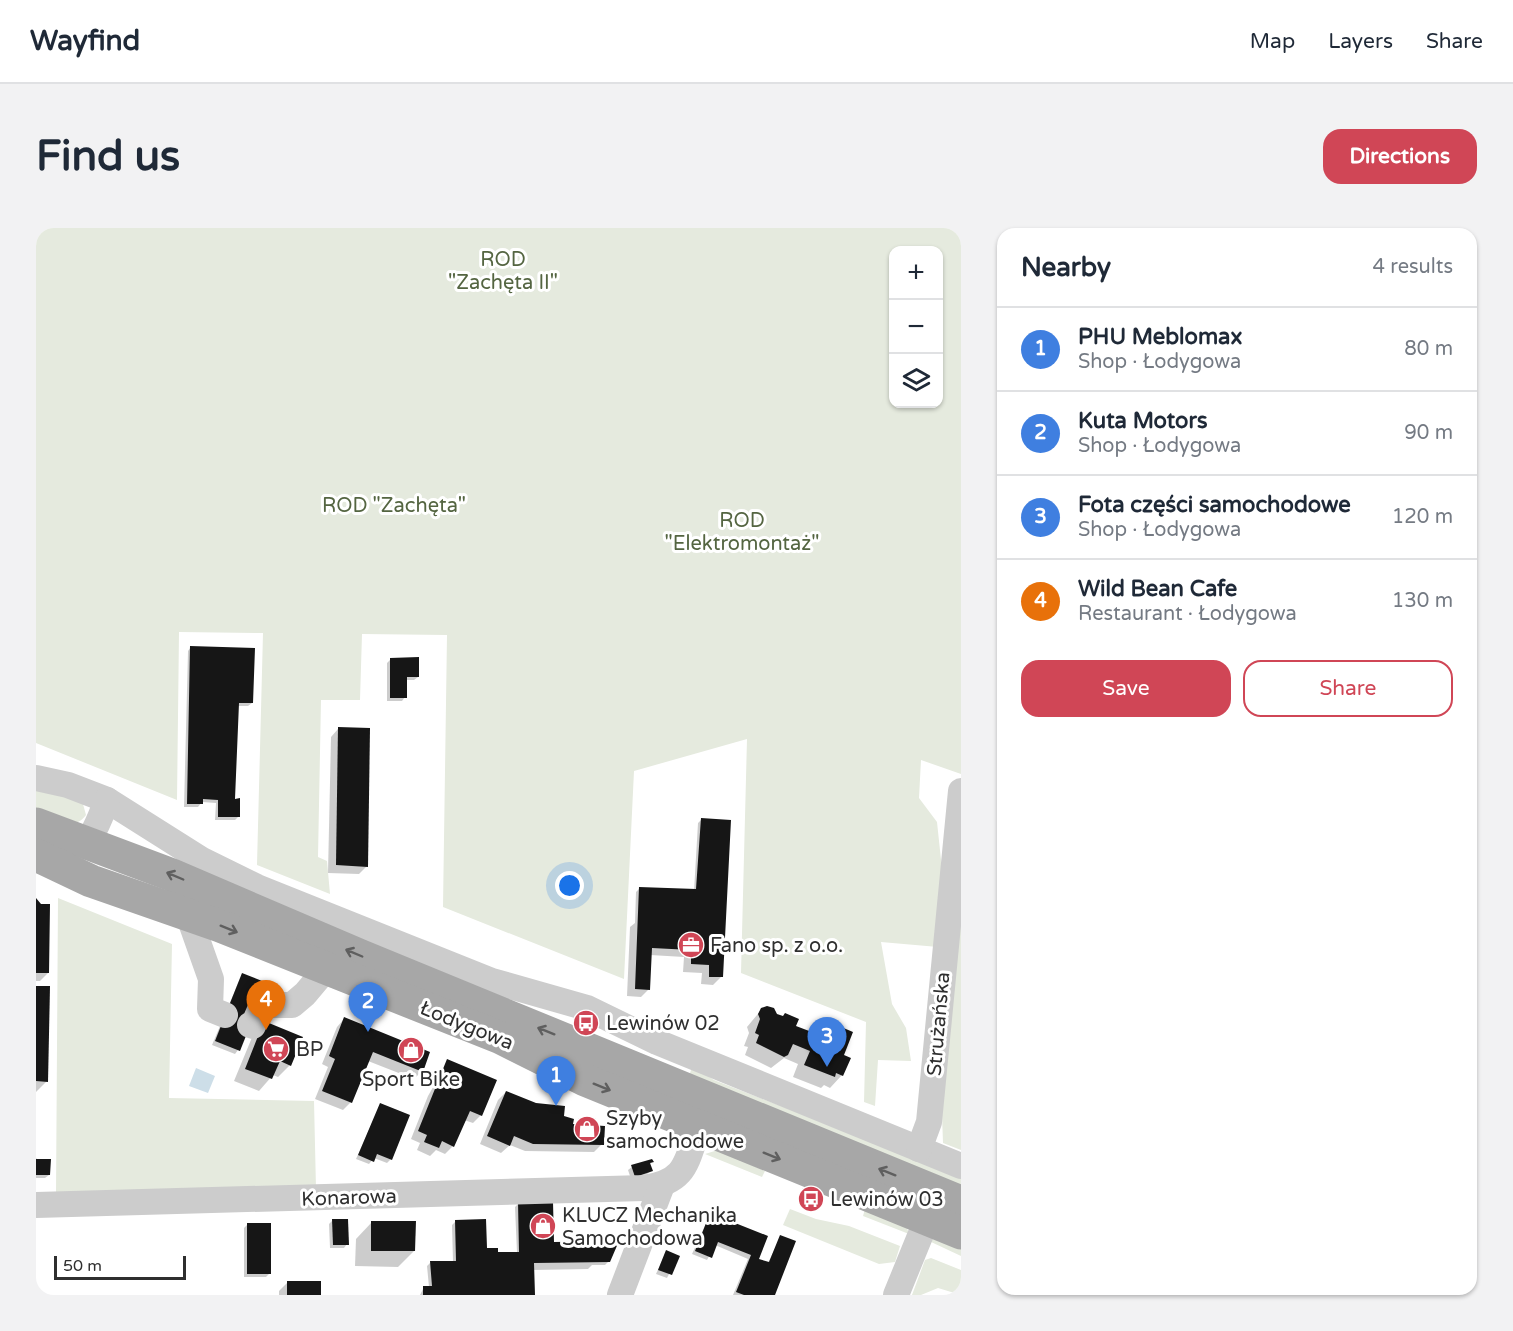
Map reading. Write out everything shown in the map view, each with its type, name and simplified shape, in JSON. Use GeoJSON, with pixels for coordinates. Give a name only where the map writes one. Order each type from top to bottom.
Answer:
{"type":"FeatureCollection","features":[{"type":"Feature","properties":{"kind":"main road","name":"Łodygowa"},"geometry":{"type":"LineString","coordinates":[[36,824],[172,875],[961,1202]]}},
{"type":"Feature","properties":{"kind":"main road","name":"Łodygowa"},"geometry":{"type":"LineString","coordinates":[[39,856],[119,891],[188,914],[501,1038],[570,1073],[961,1233]]}},
{"type":"Feature","properties":{"kind":"main road"},"geometry":{"type":"LineString","coordinates":[[699,1126],[714,1118],[760,1120]]}},
{"type":"Feature","properties":{"kind":"street"},"geometry":{"type":"LineString","coordinates":[[36,778],[68,785],[107,800],[202,860],[238,879],[492,981],[587,1008],[657,1042],[961,1166]]}},
{"type":"Feature","properties":{"kind":"street","name":"Strużańska"},"geometry":{"type":"LineString","coordinates":[[919,1149],[929,1122],[961,790]]}},
{"type":"Feature","properties":{"kind":"street"},"geometry":{"type":"LineString","coordinates":[[39,856],[72,853],[87,843],[107,800]]}},
{"type":"Feature","properties":{"kind":"street"},"geometry":{"type":"LineString","coordinates":[[87,843],[104,877],[119,891]]}},
{"type":"Feature","properties":{"kind":"street"},"geometry":{"type":"LineString","coordinates":[[188,914],[211,979],[211,1015]]}},
{"type":"Feature","properties":{"kind":"street"},"geometry":{"type":"LineString","coordinates":[[250,1025],[253,1026],[262,1005],[292,1005],[305,994],[326,969]]}},
{"type":"Feature","properties":{"kind":"street"},"geometry":{"type":"LineString","coordinates":[[620,1295],[662,1185],[672,1181],[680,1173],[699,1126]]}},
{"type":"Feature","properties":{"kind":"street","name":"Konarowa"},"geometry":{"type":"LineString","coordinates":[[36,1205],[638,1188],[662,1185]]}},
{"type":"Feature","properties":{"kind":"street"},"geometry":{"type":"LineString","coordinates":[[896,1295],[927,1219]]}},
{"type":"Feature","properties":{"kind":"green space"},"geometry":{"type":"Polygon","coordinates":[[[36,228],[961,228],[961,774],[921,760],[919,798],[937,822],[944,888],[938,947],[881,942],[892,1004],[906,1028],[911,1061],[878,1060],[875,1106],[864,1102],[866,1022],[741,973],[747,739],[634,771],[624,979],[443,907],[447,635],[362,634],[360,700],[321,700],[318,857],[327,861],[330,894],[257,865],[263,633],[179,632],[177,800],[36,743],[36,228]]]}},
{"type":"Feature","properties":{"kind":"green space"},"geometry":{"type":"Polygon","coordinates":[[[36,789],[61,794],[83,804],[86,815],[81,820],[69,824],[36,816],[36,789]]]}},
{"type":"Feature","properties":{"kind":"green space"},"geometry":{"type":"Polygon","coordinates":[[[58,898],[172,944],[169,1098],[314,1101],[316,1189],[56,1194],[58,898]]]}},
{"type":"Feature","properties":{"kind":"green space"},"geometry":{"type":"Polygon","coordinates":[[[961,911],[961,1150],[943,1143],[942,1115],[961,911]]]}},
{"type":"Feature","properties":{"kind":"green space"},"geometry":{"type":"Polygon","coordinates":[[[692,1066],[714,1080],[961,1174],[961,1185],[689,1077],[692,1066]]]}},
{"type":"Feature","properties":{"kind":"green space"},"geometry":{"type":"Polygon","coordinates":[[[718,1150],[765,1171],[762,1177],[705,1154],[718,1150]]]}},
{"type":"Feature","properties":{"kind":"green space"},"geometry":{"type":"Polygon","coordinates":[[[790,1209],[816,1219],[849,1226],[900,1246],[895,1262],[879,1264],[783,1225],[790,1209]]]}},
{"type":"Feature","properties":{"kind":"green space"},"geometry":{"type":"Polygon","coordinates":[[[865,1209],[907,1228],[909,1234],[863,1216],[865,1209]]]}},
{"type":"Feature","properties":{"kind":"green space"},"geometry":{"type":"Polygon","coordinates":[[[933,1238],[961,1245],[961,1256],[929,1241],[933,1238]]]}},
{"type":"Feature","properties":{"kind":"green space"},"geometry":{"type":"Polygon","coordinates":[[[931,1258],[961,1270],[961,1295],[938,1288],[921,1295],[912,1295],[925,1260],[931,1258]]]}},
{"type":"Feature","properties":{"kind":"shaded area"},"geometry":{"type":"Polygon","coordinates":[[[196,1068],[215,1076],[208,1093],[189,1086],[196,1068]]]}},
{"type":"Feature","properties":{"kind":"building"},"geometry":{"type":"Polygon","coordinates":[[[190,646],[255,648],[253,703],[239,703],[235,799],[240,798],[240,817],[218,817],[218,800],[203,799],[203,804],[187,804],[190,646]]]}},
{"type":"Feature","properties":{"kind":"building"},"geometry":{"type":"Polygon","coordinates":[[[419,657],[419,677],[407,677],[407,698],[390,698],[390,658],[419,657]]]}},
{"type":"Feature","properties":{"kind":"building"},"geometry":{"type":"Polygon","coordinates":[[[338,727],[370,728],[368,867],[336,865],[338,727]]]}},
{"type":"Feature","properties":{"kind":"building"},"geometry":{"type":"Polygon","coordinates":[[[701,818],[731,820],[723,977],[709,977],[709,965],[691,964],[691,950],[652,948],[650,990],[635,989],[639,887],[696,889],[701,818]]]}},
{"type":"Feature","properties":{"kind":"building"},"geometry":{"type":"Polygon","coordinates":[[[36,898],[41,904],[50,904],[49,973],[36,973],[36,898]]]}},
{"type":"Feature","properties":{"kind":"building"},"geometry":{"type":"Polygon","coordinates":[[[242,973],[267,983],[240,1051],[215,1041],[242,973]]]}},
{"type":"Feature","properties":{"kind":"building"},"geometry":{"type":"Polygon","coordinates":[[[36,986],[50,986],[48,1082],[36,1081],[36,986]]]}},
{"type":"Feature","properties":{"kind":"building"},"geometry":{"type":"Polygon","coordinates":[[[767,1006],[774,1008],[777,1014],[783,1016],[785,1013],[799,1019],[796,1026],[817,1034],[822,1019],[853,1032],[844,1055],[851,1058],[843,1076],[836,1073],[835,1077],[804,1065],[810,1051],[793,1044],[788,1055],[784,1057],[756,1043],[759,1035],[755,1033],[760,1019],[758,1014],[761,1008],[767,1006]]]}},
{"type":"Feature","properties":{"kind":"building"},"geometry":{"type":"Polygon","coordinates":[[[344,1017],[430,1052],[423,1072],[373,1052],[352,1103],[322,1091],[335,1059],[329,1056],[344,1017]]]}},
{"type":"Feature","properties":{"kind":"building","name":"BP"},"geometry":{"type":"Polygon","coordinates":[[[264,1021],[303,1037],[291,1066],[280,1061],[272,1079],[245,1069],[264,1021]]]}},
{"type":"Feature","properties":{"kind":"building"},"geometry":{"type":"Polygon","coordinates":[[[447,1059],[497,1080],[482,1116],[470,1111],[454,1147],[442,1141],[439,1148],[424,1142],[427,1135],[418,1131],[447,1059]]]}},
{"type":"Feature","properties":{"kind":"building"},"geometry":{"type":"Polygon","coordinates":[[[506,1091],[536,1103],[565,1106],[564,1116],[574,1119],[573,1124],[605,1126],[604,1145],[533,1144],[514,1136],[510,1146],[487,1136],[506,1091]]]}},
{"type":"Feature","properties":{"kind":"building"},"geometry":{"type":"Polygon","coordinates":[[[380,1103],[410,1115],[392,1160],[377,1154],[374,1162],[358,1155],[380,1103]]]}},
{"type":"Feature","properties":{"kind":"building"},"geometry":{"type":"Polygon","coordinates":[[[36,1159],[51,1159],[50,1175],[36,1175],[36,1159]]]}},
{"type":"Feature","properties":{"kind":"building"},"geometry":{"type":"Polygon","coordinates":[[[652,1159],[654,1162],[650,1163],[653,1171],[635,1177],[631,1165],[652,1159]]]}},
{"type":"Feature","properties":{"kind":"building"},"geometry":{"type":"Polygon","coordinates":[[[518,1202],[553,1202],[554,1242],[619,1241],[610,1262],[534,1263],[535,1295],[423,1295],[423,1286],[432,1286],[430,1261],[456,1261],[455,1220],[486,1219],[487,1248],[498,1248],[498,1252],[519,1252],[518,1202]]]}},
{"type":"Feature","properties":{"kind":"building"},"geometry":{"type":"Polygon","coordinates":[[[710,1213],[768,1236],[759,1259],[769,1262],[780,1235],[796,1241],[775,1295],[744,1295],[736,1292],[751,1255],[718,1242],[712,1258],[695,1251],[710,1213]]]}},
{"type":"Feature","properties":{"kind":"building"},"geometry":{"type":"Polygon","coordinates":[[[332,1219],[348,1219],[349,1245],[333,1245],[332,1219]]]}},
{"type":"Feature","properties":{"kind":"building"},"geometry":{"type":"Polygon","coordinates":[[[371,1221],[416,1221],[415,1251],[371,1251],[371,1221]]]}},
{"type":"Feature","properties":{"kind":"building"},"geometry":{"type":"Polygon","coordinates":[[[247,1223],[271,1223],[271,1274],[247,1274],[247,1223]]]}},
{"type":"Feature","properties":{"kind":"building"},"geometry":{"type":"Polygon","coordinates":[[[666,1250],[680,1256],[672,1275],[658,1270],[666,1250]]]}},
{"type":"Feature","properties":{"kind":"building"},"geometry":{"type":"Polygon","coordinates":[[[287,1281],[321,1281],[321,1295],[287,1295],[287,1281]]]}},
{"type":"Feature","properties":{"kind":"place","name":"Fano sp. z o.o."},"geometry":{"type":"Point","coordinates":[691,945]}},
{"type":"Feature","properties":{"kind":"place","name":"Lewinów 02"},"geometry":{"type":"Point","coordinates":[586,1023]}},
{"type":"Feature","properties":{"kind":"place","name":"Wild Bean Cafe"},"geometry":{"type":"Point","coordinates":[266,1030]}},
{"type":"Feature","properties":{"kind":"place","name":"Kuta Motors"},"geometry":{"type":"Point","coordinates":[368,1032]}},
{"type":"Feature","properties":{"kind":"place","name":"BP"},"geometry":{"type":"Point","coordinates":[276,1049]}},
{"type":"Feature","properties":{"kind":"place","name":"Sport Bike"},"geometry":{"type":"Point","coordinates":[411,1050]}},
{"type":"Feature","properties":{"kind":"place","name":"Fota części samochodowe"},"geometry":{"type":"Point","coordinates":[827,1067]}},
{"type":"Feature","properties":{"kind":"place","name":"PHU Meblomax"},"geometry":{"type":"Point","coordinates":[556,1106]}},
{"type":"Feature","properties":{"kind":"place","name":"Szyby samochodowe"},"geometry":{"type":"Point","coordinates":[587,1129]}},
{"type":"Feature","properties":{"kind":"place","name":"Lewinów 03"},"geometry":{"type":"Point","coordinates":[811,1199]}},
{"type":"Feature","properties":{"kind":"place","name":"KLUCZ Mechanika Samochodowa"},"geometry":{"type":"Point","coordinates":[543,1226]}},
{"type":"Feature","properties":{"kind":"park label","name":"ROD \"Zachęta II\""},"geometry":{"type":"Point","coordinates":[503,270]}},
{"type":"Feature","properties":{"kind":"park label","name":"ROD \"Zachęta\""},"geometry":{"type":"Point","coordinates":[394,505]}},
{"type":"Feature","properties":{"kind":"park label","name":"ROD \"Elektromontaż\""},"geometry":{"type":"Point","coordinates":[742,532]}}]}
